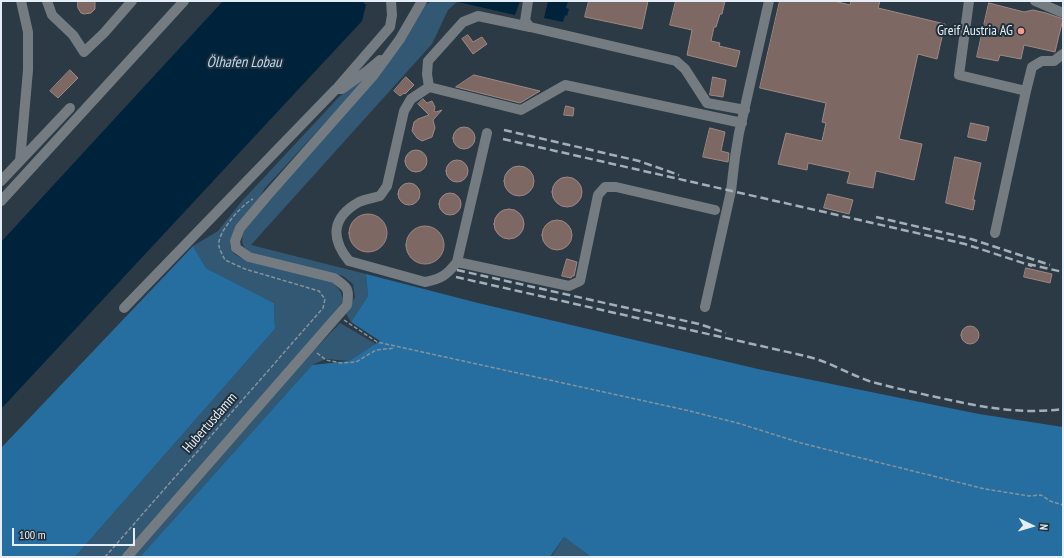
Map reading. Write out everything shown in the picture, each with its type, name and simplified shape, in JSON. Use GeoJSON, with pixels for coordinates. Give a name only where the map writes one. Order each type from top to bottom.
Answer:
{"type":"FeatureCollection","features":[{"type":"Feature","properties":{"kind":"street"},"geometry":{"type":"LineString","coordinates":[[20,162],[28,70],[28,32],[21,1]]}},
{"type":"Feature","properties":{"kind":"street"},"geometry":{"type":"LineString","coordinates":[[47,1],[52,15],[73,35],[84,52],[104,33],[132,1]]}},
{"type":"Feature","properties":{"kind":"street"},"geometry":{"type":"LineString","coordinates":[[1,202],[184,1]]}},
{"type":"Feature","properties":{"kind":"street"},"geometry":{"type":"LineString","coordinates":[[124,308],[336,89],[390,27],[392,15],[391,1]]}},
{"type":"Feature","properties":{"kind":"street"},"geometry":{"type":"LineString","coordinates":[[126,557],[347,305],[349,294],[345,286],[334,278],[249,257],[236,248],[235,241],[240,228],[365,85],[387,57],[400,39],[422,1]]}},
{"type":"Feature","properties":{"kind":"street"},"geometry":{"type":"LineString","coordinates":[[528,1],[525,21],[530,27]]}},
{"type":"Feature","properties":{"kind":"street"},"geometry":{"type":"LineString","coordinates":[[705,307],[731,191],[735,157],[769,1]]}},
{"type":"Feature","properties":{"kind":"street"},"geometry":{"type":"LineString","coordinates":[[969,1],[959,76],[1026,91]]}},
{"type":"Feature","properties":{"kind":"street"},"geometry":{"type":"LineString","coordinates":[[1035,1],[1063,13]]}},
{"type":"Feature","properties":{"kind":"street"},"geometry":{"type":"LineString","coordinates":[[429,87],[426,74],[428,61],[463,22],[478,16],[676,62],[685,69],[706,103],[745,110]]}},
{"type":"Feature","properties":{"kind":"street"},"geometry":{"type":"LineString","coordinates":[[995,232],[1032,67],[1042,61],[1054,61],[1063,54]]}},
{"type":"Feature","properties":{"kind":"street"},"geometry":{"type":"LineString","coordinates":[[336,89],[342,89],[387,57]]}},
{"type":"Feature","properties":{"kind":"street"},"geometry":{"type":"LineString","coordinates":[[487,133],[457,262],[449,272],[438,280],[425,282],[349,261],[336,242],[336,229],[340,218],[349,209],[360,202],[380,196],[387,186],[404,111],[411,99],[429,87],[521,110],[565,85],[742,123]]}},
{"type":"Feature","properties":{"kind":"street"},"geometry":{"type":"LineString","coordinates":[[1,181],[70,108]]}},
{"type":"Feature","properties":{"kind":"street"},"geometry":{"type":"LineString","coordinates":[[457,262],[569,286],[580,281],[598,195],[605,188],[616,187],[715,210]]}},
{"type":"Feature","properties":{"kind":"path","name":"Hubertusdamm"},"geometry":{"type":"LineString","coordinates":[[105,557],[322,308],[325,299]]}},
{"type":"Feature","properties":{"kind":"path"},"geometry":{"type":"LineString","coordinates":[[340,314],[344,320],[377,342],[397,348],[690,411],[742,424],[801,443],[985,489],[1029,496],[1041,495],[1050,501],[1063,505]]}},
{"type":"Feature","properties":{"kind":"path"},"geometry":{"type":"LineString","coordinates":[[310,347],[326,360],[341,363],[356,362],[376,350],[397,348]]}},
{"type":"Feature","properties":{"kind":"shaded area"},"geometry":{"type":"Polygon","coordinates":[[[432,1],[458,1],[448,10],[432,44],[251,245],[366,274],[368,296],[351,322],[346,314],[355,297],[353,284],[343,276],[249,252],[243,245],[243,234],[418,12],[432,1]]]}},
{"type":"Feature","properties":{"kind":"shaded area"},"geometry":{"type":"Polygon","coordinates":[[[370,74],[265,188],[257,202],[239,224],[230,243],[232,251],[236,255],[249,260],[328,280],[334,284],[342,294],[343,301],[307,344],[316,348],[340,323],[376,344],[349,361],[326,359],[312,365],[140,557],[75,557],[275,329],[274,303],[206,268],[193,246],[218,231],[242,201],[339,97],[370,74]]]}},
{"type":"Feature","properties":{"kind":"shaded area"},"geometry":{"type":"Polygon","coordinates":[[[193,246],[206,268],[274,303],[275,329],[75,557],[1,557],[1,448],[193,246]]]}},
{"type":"Feature","properties":{"kind":"shaded area"},"geometry":{"type":"Polygon","coordinates":[[[366,274],[478,303],[758,369],[979,414],[1063,427],[1063,557],[591,557],[564,537],[550,557],[140,557],[312,365],[349,361],[380,341],[351,322],[368,296],[366,274]]]}},
{"type":"Feature","properties":{"kind":"shaded area"},"geometry":{"type":"Polygon","coordinates":[[[564,537],[591,557],[551,557],[564,537]]]}},
{"type":"Feature","properties":{"kind":"water","name":"Ölhafen Lobau"},"geometry":{"type":"Polygon","coordinates":[[[223,1],[362,1],[366,5],[362,21],[1,409],[1,242],[223,1]]]}},
{"type":"Feature","properties":{"kind":"water"},"geometry":{"type":"Polygon","coordinates":[[[520,1],[515,15],[458,2],[520,1]]]}},
{"type":"Feature","properties":{"kind":"water"},"geometry":{"type":"Polygon","coordinates":[[[548,1],[568,1],[566,8],[569,9],[563,22],[544,18],[548,1]]]}},
{"type":"Feature","properties":{"kind":"building"},"geometry":{"type":"Polygon","coordinates":[[[78,1],[95,1],[95,9],[91,13],[81,13],[78,8],[78,1]]]}},
{"type":"Feature","properties":{"kind":"building"},"geometry":{"type":"Polygon","coordinates":[[[589,1],[648,1],[642,29],[585,17],[589,1]]]}},
{"type":"Feature","properties":{"kind":"building"},"geometry":{"type":"Polygon","coordinates":[[[676,1],[725,1],[722,14],[720,14],[716,27],[714,27],[711,41],[720,43],[719,46],[740,51],[736,67],[687,55],[692,30],[670,25],[676,1]]]}},
{"type":"Feature","properties":{"kind":"building"},"geometry":{"type":"Polygon","coordinates":[[[780,1],[834,1],[850,5],[851,1],[880,1],[878,8],[945,24],[937,59],[918,54],[899,139],[922,144],[914,180],[876,171],[873,188],[847,183],[850,172],[808,163],[807,170],[778,164],[786,133],[822,141],[826,123],[822,122],[826,103],[760,88],[780,1]]]}},
{"type":"Feature","properties":{"kind":"building","name":"Greif Austria AG"},"geometry":{"type":"Polygon","coordinates":[[[989,3],[1024,12],[1033,10],[1063,19],[1055,52],[1024,45],[1021,59],[1000,55],[998,61],[977,57],[989,3]]]}},
{"type":"Feature","properties":{"kind":"building"},"geometry":{"type":"Polygon","coordinates":[[[468,35],[473,42],[482,37],[487,44],[473,54],[462,39],[468,35]]]}},
{"type":"Feature","properties":{"kind":"building"},"geometry":{"type":"Polygon","coordinates":[[[70,70],[78,78],[58,98],[50,91],[70,70]]]}},
{"type":"Feature","properties":{"kind":"building"},"geometry":{"type":"Polygon","coordinates":[[[474,75],[540,91],[520,103],[456,87],[474,75]]]}},
{"type":"Feature","properties":{"kind":"building"},"geometry":{"type":"Polygon","coordinates":[[[406,77],[414,85],[405,94],[404,93],[400,96],[394,91],[406,77]]]}},
{"type":"Feature","properties":{"kind":"building"},"geometry":{"type":"Polygon","coordinates":[[[713,77],[726,80],[723,97],[710,95],[713,77]]]}},
{"type":"Feature","properties":{"kind":"building"},"geometry":{"type":"Polygon","coordinates":[[[423,99],[427,103],[432,101],[435,107],[434,111],[436,112],[442,110],[433,120],[435,128],[432,137],[422,141],[417,138],[412,131],[414,122],[429,115],[418,104],[423,99]]]}},
{"type":"Feature","properties":{"kind":"building"},"geometry":{"type":"Polygon","coordinates":[[[566,106],[574,108],[573,116],[564,115],[566,106]]]}},
{"type":"Feature","properties":{"kind":"building"},"geometry":{"type":"Polygon","coordinates":[[[971,123],[989,127],[986,141],[968,137],[971,123]]]}},
{"type":"Feature","properties":{"kind":"building"},"geometry":{"type":"Polygon","coordinates":[[[460,127],[468,127],[475,134],[475,142],[468,149],[460,149],[453,142],[453,134],[460,127]]]}},
{"type":"Feature","properties":{"kind":"building"},"geometry":{"type":"Polygon","coordinates":[[[710,128],[725,132],[721,151],[729,153],[728,162],[703,157],[710,128]]]}},
{"type":"Feature","properties":{"kind":"building"},"geometry":{"type":"Polygon","coordinates":[[[412,150],[420,150],[427,157],[427,165],[420,172],[412,172],[405,165],[405,157],[412,150]]]}},
{"type":"Feature","properties":{"kind":"building"},"geometry":{"type":"Polygon","coordinates":[[[955,157],[981,163],[973,200],[975,200],[973,210],[946,203],[955,157]]]}},
{"type":"Feature","properties":{"kind":"building"},"geometry":{"type":"Polygon","coordinates":[[[453,160],[461,160],[468,167],[468,175],[461,182],[453,182],[446,175],[446,167],[453,160]]]}},
{"type":"Feature","properties":{"kind":"building"},"geometry":{"type":"Polygon","coordinates":[[[519,166],[525,167],[533,175],[533,187],[525,195],[519,196],[513,195],[505,187],[504,181],[505,175],[513,167],[519,166]]]}},
{"type":"Feature","properties":{"kind":"building"},"geometry":{"type":"Polygon","coordinates":[[[567,177],[573,178],[581,186],[581,198],[573,206],[567,207],[561,206],[553,198],[552,192],[553,186],[561,178],[567,177]]]}},
{"type":"Feature","properties":{"kind":"building"},"geometry":{"type":"Polygon","coordinates":[[[405,183],[413,183],[420,190],[420,198],[413,205],[405,205],[398,198],[398,190],[405,183]]]}},
{"type":"Feature","properties":{"kind":"building"},"geometry":{"type":"Polygon","coordinates":[[[446,193],[454,193],[461,200],[461,208],[454,215],[446,215],[439,208],[439,200],[446,193]]]}},
{"type":"Feature","properties":{"kind":"building"},"geometry":{"type":"Polygon","coordinates":[[[828,194],[853,200],[849,214],[824,208],[828,194]]]}},
{"type":"Feature","properties":{"kind":"building"},"geometry":{"type":"Polygon","coordinates":[[[509,209],[515,210],[523,218],[523,230],[515,238],[509,239],[503,238],[495,230],[494,224],[495,218],[503,210],[509,209]]]}},
{"type":"Feature","properties":{"kind":"building"},"geometry":{"type":"Polygon","coordinates":[[[364,214],[372,214],[382,219],[386,226],[386,240],[382,247],[372,252],[364,252],[354,247],[352,244],[349,237],[349,229],[354,219],[357,217],[364,214]]]}},
{"type":"Feature","properties":{"kind":"building"},"geometry":{"type":"Polygon","coordinates":[[[557,220],[563,221],[571,229],[571,241],[563,249],[557,250],[551,249],[543,241],[542,235],[543,229],[551,221],[557,220]]]}},
{"type":"Feature","properties":{"kind":"building"},"geometry":{"type":"Polygon","coordinates":[[[421,226],[429,226],[439,231],[443,238],[443,252],[439,259],[429,264],[421,264],[411,259],[409,256],[406,249],[406,241],[411,231],[414,229],[421,226]]]}},
{"type":"Feature","properties":{"kind":"building"},"geometry":{"type":"Polygon","coordinates":[[[567,259],[577,262],[574,276],[571,278],[562,276],[567,259]]]}},
{"type":"Feature","properties":{"kind":"building"},"geometry":{"type":"Polygon","coordinates":[[[1026,268],[1052,274],[1050,283],[1024,277],[1026,268]]]}},
{"type":"Feature","properties":{"kind":"building"},"geometry":{"type":"Polygon","coordinates":[[[970,326],[976,329],[979,335],[976,341],[970,344],[964,341],[961,335],[964,329],[970,326]]]}},
{"type":"Feature","properties":{"kind":"railway"},"geometry":{"type":"LineString","coordinates":[[504,130],[639,161],[679,175]]}},
{"type":"Feature","properties":{"kind":"railway"},"geometry":{"type":"LineString","coordinates":[[503,139],[965,244],[1032,266]]}},
{"type":"Feature","properties":{"kind":"railway"},"geometry":{"type":"LineString","coordinates":[[876,217],[971,239],[1050,265]]}},
{"type":"Feature","properties":{"kind":"railway"},"geometry":{"type":"LineString","coordinates":[[1028,264],[1063,272]]}},
{"type":"Feature","properties":{"kind":"railway"},"geometry":{"type":"LineString","coordinates":[[457,270],[699,324],[726,333]]}},
{"type":"Feature","properties":{"kind":"railway"},"geometry":{"type":"LineString","coordinates":[[456,277],[806,356],[825,362],[869,381],[931,396],[981,406],[1013,410],[1045,411],[1063,409]]}},
{"type":"Feature","properties":{"kind":"place","name":"Greif Austria AG"},"geometry":{"type":"Point","coordinates":[1021,31]}}]}
